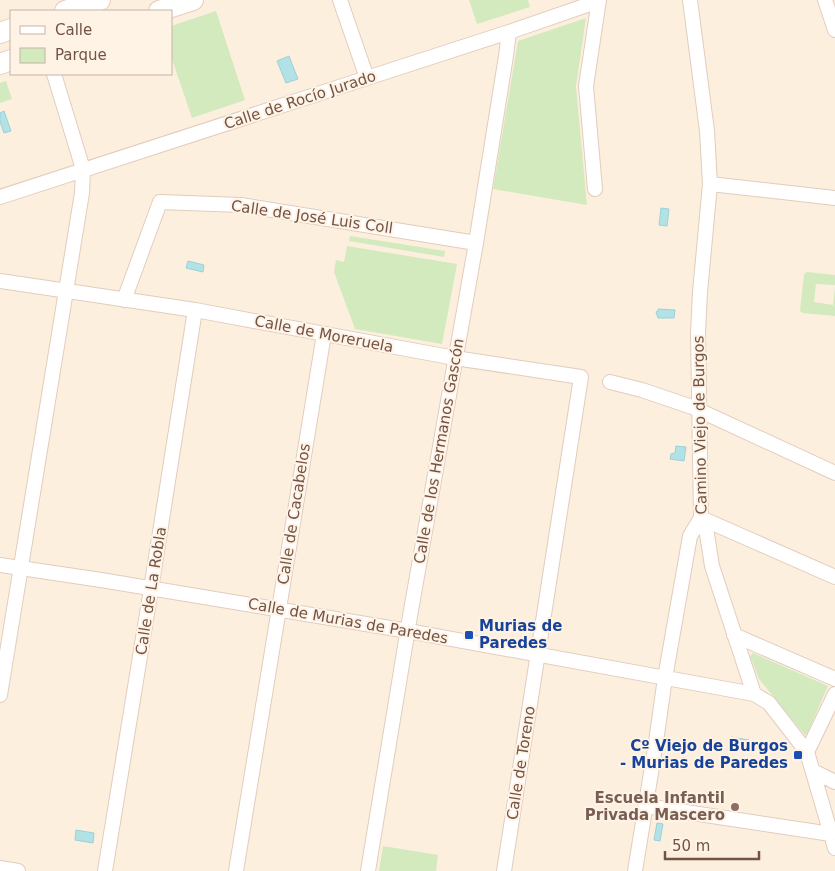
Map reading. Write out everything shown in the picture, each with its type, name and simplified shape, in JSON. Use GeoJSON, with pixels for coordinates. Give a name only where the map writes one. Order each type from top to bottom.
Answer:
{"type":"FeatureCollection","features":[{"type":"Feature","properties":{"kind":"street"},"geometry":{"type":"LineString","coordinates":[[68,10],[100,0]]}},
{"type":"Feature","properties":{"kind":"street"},"geometry":{"type":"LineString","coordinates":[[162,10],[193,0]]}},
{"type":"Feature","properties":{"kind":"street"},"geometry":{"type":"LineString","coordinates":[[340,0],[367,78]]}},
{"type":"Feature","properties":{"kind":"street"},"geometry":{"type":"LineString","coordinates":[[595,189],[586,86],[599,0]]}},
{"type":"Feature","properties":{"kind":"street","name":"Calle de Rocío Jurado"},"geometry":{"type":"LineString","coordinates":[[0,197],[509,32],[599,0]]}},
{"type":"Feature","properties":{"kind":"street","name":"Camino Viejo de Burgos"},"geometry":{"type":"LineString","coordinates":[[690,0],[707,131],[710,184],[700,292],[698,362],[701,518],[707,534],[712,566],[754,694]]}},
{"type":"Feature","properties":{"kind":"street"},"geometry":{"type":"LineString","coordinates":[[825,0],[835,30]]}},
{"type":"Feature","properties":{"kind":"street","name":"Calle de los Hermanos Gascón"},"geometry":{"type":"LineString","coordinates":[[368,871],[476,242],[509,32]]}},
{"type":"Feature","properties":{"kind":"street"},"geometry":{"type":"LineString","coordinates":[[0,695],[82,193],[83,169],[54,75]]}},
{"type":"Feature","properties":{"kind":"street"},"geometry":{"type":"LineString","coordinates":[[710,184],[835,198]]}},
{"type":"Feature","properties":{"kind":"street","name":"Calle de José Luis Coll"},"geometry":{"type":"LineString","coordinates":[[124,300],[160,202],[240,204],[476,242]]}},
{"type":"Feature","properties":{"kind":"street","name":"Calle de Moreruela"},"geometry":{"type":"LineString","coordinates":[[0,281],[195,310],[455,358],[581,378]]}},
{"type":"Feature","properties":{"kind":"street","name":"Calle de La Robla"},"geometry":{"type":"LineString","coordinates":[[105,871],[195,310]]}},
{"type":"Feature","properties":{"kind":"street","name":"Calle de Cacabelos"},"geometry":{"type":"LineString","coordinates":[[236,871],[324,334]]}},
{"type":"Feature","properties":{"kind":"street","name":"Calle de Toreno"},"geometry":{"type":"LineString","coordinates":[[504,871],[581,378]]}},
{"type":"Feature","properties":{"kind":"street"},"geometry":{"type":"LineString","coordinates":[[610,382],[642,390],[692,407],[835,472]]}},
{"type":"Feature","properties":{"kind":"street"},"geometry":{"type":"LineString","coordinates":[[635,871],[665,678],[690,536],[701,518],[835,577]]}},
{"type":"Feature","properties":{"kind":"street","name":"Calle de Murias de Paredes"},"geometry":{"type":"LineString","coordinates":[[0,565],[408,631],[754,694]]}},
{"type":"Feature","properties":{"kind":"street"},"geometry":{"type":"LineString","coordinates":[[734,635],[835,679]]}},
{"type":"Feature","properties":{"kind":"street"},"geometry":{"type":"LineString","coordinates":[[754,694],[769,703],[807,752],[835,848]]}},
{"type":"Feature","properties":{"kind":"street"},"geometry":{"type":"LineString","coordinates":[[807,752],[835,694]]}},
{"type":"Feature","properties":{"kind":"street"},"geometry":{"type":"LineString","coordinates":[[813,771],[835,782]]}},
{"type":"Feature","properties":{"kind":"street"},"geometry":{"type":"LineString","coordinates":[[646,806],[831,834]]}},
{"type":"Feature","properties":{"kind":"street"},"geometry":{"type":"LineString","coordinates":[[0,868],[18,871]]}},
{"type":"Feature","properties":{"kind":"green space"},"geometry":{"type":"Polygon","coordinates":[[[469,0],[528,0],[530,7],[477,24],[469,0]]]}},
{"type":"Feature","properties":{"kind":"green space"},"geometry":{"type":"Polygon","coordinates":[[[216,11],[245,100],[192,118],[172,59],[172,26],[216,11]]]}},
{"type":"Feature","properties":{"kind":"green space"},"geometry":{"type":"Polygon","coordinates":[[[586,18],[576,86],[587,205],[493,189],[518,41],[586,18]]]}},
{"type":"Feature","properties":{"kind":"green space"},"geometry":{"type":"Polygon","coordinates":[[[6,81],[12,99],[0,103],[0,83],[6,81]]]}},
{"type":"Feature","properties":{"kind":"green space"},"geometry":{"type":"Polygon","coordinates":[[[350,236],[445,251],[444,257],[349,241],[350,236]]]}},
{"type":"Feature","properties":{"kind":"green space"},"geometry":{"type":"Polygon","coordinates":[[[347,246],[457,264],[442,344],[355,329],[334,272],[336,260],[344,262],[347,246]]]}},
{"type":"Feature","properties":{"kind":"green space"},"geometry":{"type":"Polygon","coordinates":[[[807,272],[835,275],[835,285],[816,284],[814,302],[833,305],[835,287],[835,316],[803,313],[800,311],[804,274],[807,272]]]}},
{"type":"Feature","properties":{"kind":"green space"},"geometry":{"type":"Polygon","coordinates":[[[753,653],[828,686],[807,734],[805,735],[759,679],[750,656],[753,653]]]}},
{"type":"Feature","properties":{"kind":"green space"},"geometry":{"type":"Polygon","coordinates":[[[383,846],[438,855],[436,871],[379,871],[383,846]]]}},
{"type":"Feature","properties":{"kind":"water"},"geometry":{"type":"Polygon","coordinates":[[[289,56],[298,79],[286,83],[277,61],[289,56]]]}},
{"type":"Feature","properties":{"kind":"water"},"geometry":{"type":"Polygon","coordinates":[[[4,111],[11,131],[4,133],[0,122],[0,113],[4,111]]]}},
{"type":"Feature","properties":{"kind":"water"},"geometry":{"type":"Polygon","coordinates":[[[661,208],[669,209],[667,226],[659,225],[661,208]]]}},
{"type":"Feature","properties":{"kind":"water"},"geometry":{"type":"Polygon","coordinates":[[[188,261],[204,265],[203,272],[186,268],[188,261]]]}},
{"type":"Feature","properties":{"kind":"water"},"geometry":{"type":"Polygon","coordinates":[[[658,309],[675,310],[674,318],[658,318],[656,312],[658,309]]]}},
{"type":"Feature","properties":{"kind":"water"},"geometry":{"type":"Polygon","coordinates":[[[676,446],[686,447],[684,461],[670,459],[671,454],[675,453],[676,446]]]}},
{"type":"Feature","properties":{"kind":"water"},"geometry":{"type":"Polygon","coordinates":[[[731,737],[749,740],[748,749],[729,746],[731,737]]]}},
{"type":"Feature","properties":{"kind":"water"},"geometry":{"type":"Polygon","coordinates":[[[657,823],[663,824],[660,841],[654,840],[657,823]]]}},
{"type":"Feature","properties":{"kind":"water"},"geometry":{"type":"Polygon","coordinates":[[[76,830],[94,833],[93,843],[75,840],[76,830]]]}},
{"type":"Feature","properties":{"kind":"place","name":"Murias de Paredes"},"geometry":{"type":"Point","coordinates":[469,635]}},
{"type":"Feature","properties":{"kind":"place","name":"Cº Viejo de Burgos - Murias de Paredes"},"geometry":{"type":"Point","coordinates":[798,755]}},
{"type":"Feature","properties":{"kind":"place","name":"Escuela Infantil Privada Mascero"},"geometry":{"type":"Point","coordinates":[735,807]}}]}
